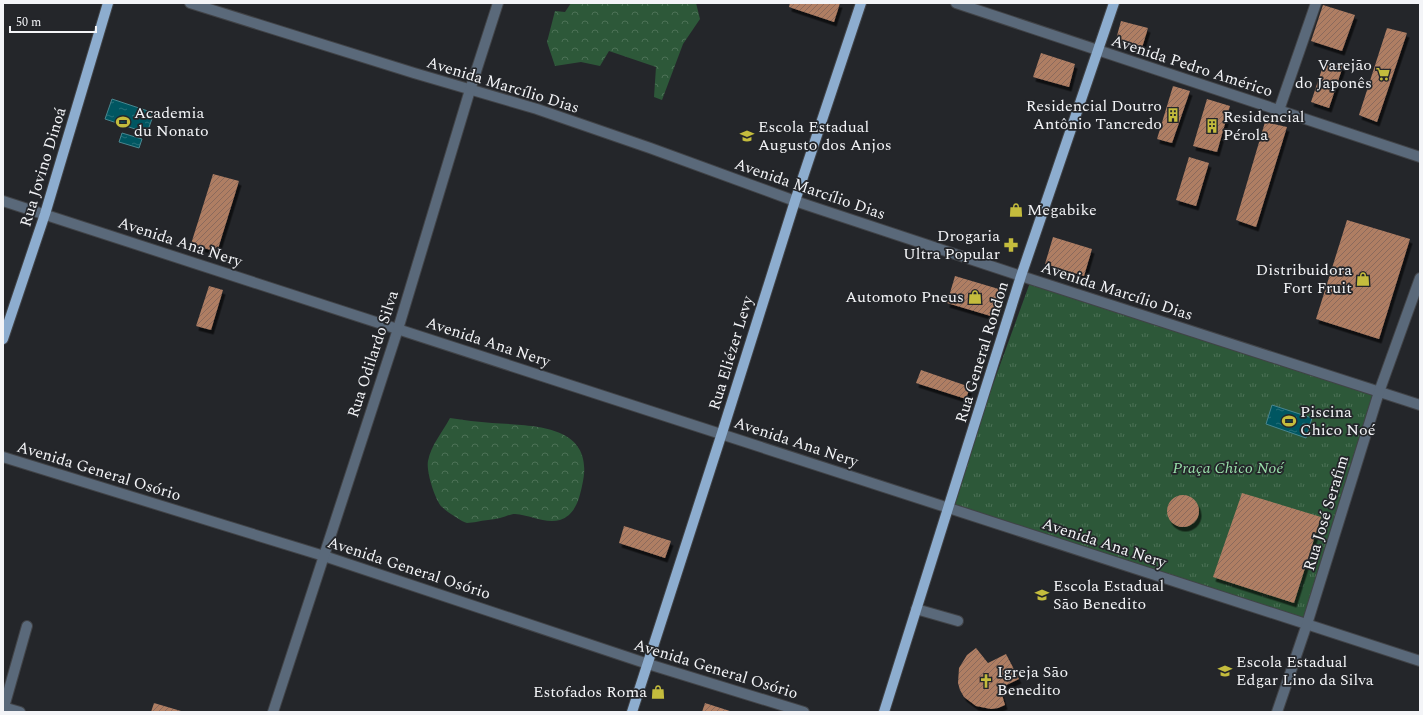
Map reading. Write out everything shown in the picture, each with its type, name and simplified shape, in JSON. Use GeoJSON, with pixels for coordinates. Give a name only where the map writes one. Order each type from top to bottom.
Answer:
{"type":"FeatureCollection","features":[{"type":"Feature","properties":{"kind":"main road","name":"Rua Jovino Dinoá"},"geometry":{"type":"LineString","coordinates":[[3,339],[44,214],[108,3]]}},
{"type":"Feature","properties":{"kind":"main road","name":"Rua Eliézer Levy"},"geometry":{"type":"LineString","coordinates":[[632,712],[795,200],[861,3]]}},
{"type":"Feature","properties":{"kind":"main road","name":"Rua General Rondon"},"geometry":{"type":"LineString","coordinates":[[884,712],[1021,276],[1114,3]]}},
{"type":"Feature","properties":{"kind":"street","name":"Avenida Marcílio Dias"},"geometry":{"type":"LineString","coordinates":[[190,3],[537,110],[650,148],[795,200],[1021,276],[1420,405]]}},
{"type":"Feature","properties":{"kind":"street","name":"Rua Odilardo Silva"},"geometry":{"type":"LineString","coordinates":[[273,712],[398,329],[470,90],[498,3]]}},
{"type":"Feature","properties":{"kind":"street","name":"Avenida Pedro Américo"},"geometry":{"type":"LineString","coordinates":[[956,3],[1420,157]]}},
{"type":"Feature","properties":{"kind":"street"},"geometry":{"type":"LineString","coordinates":[[1279,110],[1316,3]]}},
{"type":"Feature","properties":{"kind":"street","name":"Avenida Ana Nery"},"geometry":{"type":"LineString","coordinates":[[3,201],[722,433],[1420,661]]}},
{"type":"Feature","properties":{"kind":"street","name":"Rua José Serafim"},"geometry":{"type":"LineString","coordinates":[[1277,712],[1379,392],[1420,278]]}},
{"type":"Feature","properties":{"kind":"street","name":"Avenida General Osório"},"geometry":{"type":"LineString","coordinates":[[3,457],[324,556],[648,664],[804,712]]}},
{"type":"Feature","properties":{"kind":"street"},"geometry":{"type":"LineString","coordinates":[[916,609],[958,621]]}},
{"type":"Feature","properties":{"kind":"street"},"geometry":{"type":"LineString","coordinates":[[20,712],[3,707],[27,626]]}},
{"type":"Feature","properties":{"kind":"green space"},"geometry":{"type":"Polygon","coordinates":[[[571,3],[696,3],[700,19],[683,44],[662,100],[654,97],[656,67],[609,51],[600,66],[581,62],[555,66],[547,42],[555,11],[565,12],[571,3]]]}},
{"type":"Feature","properties":{"kind":"green space","name":"Praça Chico Noé"},"geometry":{"type":"Polygon","coordinates":[[[1032,277],[1386,388],[1307,624],[948,508],[1032,277]]]}},
{"type":"Feature","properties":{"kind":"green space"},"geometry":{"type":"Polygon","coordinates":[[[450,418],[543,428],[558,432],[571,440],[580,450],[584,466],[581,491],[578,502],[573,511],[565,518],[554,521],[511,514],[497,519],[467,523],[458,519],[447,511],[439,503],[434,492],[430,478],[428,461],[429,455],[437,439],[450,418]]]}},
{"type":"Feature","properties":{"kind":"water"},"geometry":{"type":"Polygon","coordinates":[[[112,99],[154,113],[147,133],[105,119],[112,99]]]}},
{"type":"Feature","properties":{"kind":"water"},"geometry":{"type":"Polygon","coordinates":[[[122,133],[142,139],[139,148],[119,142],[122,133]]]}},
{"type":"Feature","properties":{"kind":"water","name":"Piscina Chico Noé"},"geometry":{"type":"Polygon","coordinates":[[[1272,405],[1312,418],[1306,438],[1266,424],[1272,405]]]}},
{"type":"Feature","properties":{"kind":"building"},"geometry":{"type":"Polygon","coordinates":[[[790,3],[840,3],[834,22],[789,7],[790,3]]]}},
{"type":"Feature","properties":{"kind":"building"},"geometry":{"type":"Polygon","coordinates":[[[1323,5],[1355,15],[1342,51],[1311,41],[1323,5]]]}},
{"type":"Feature","properties":{"kind":"building"},"geometry":{"type":"Polygon","coordinates":[[[1121,21],[1148,28],[1141,51],[1115,43],[1121,21]]]}},
{"type":"Feature","properties":{"kind":"building","name":"Varejão do Japonês"},"geometry":{"type":"Polygon","coordinates":[[[1387,28],[1407,33],[1377,122],[1359,115],[1387,28]]]}},
{"type":"Feature","properties":{"kind":"building"},"geometry":{"type":"Polygon","coordinates":[[[1041,53],[1075,64],[1069,87],[1033,77],[1041,53]]]}},
{"type":"Feature","properties":{"kind":"building"},"geometry":{"type":"Polygon","coordinates":[[[1325,60],[1343,66],[1329,108],[1311,102],[1325,60]]]}},
{"type":"Feature","properties":{"kind":"building","name":"Residencial Doutro Antônio Tancredo"},"geometry":{"type":"Polygon","coordinates":[[[1173,86],[1190,91],[1172,143],[1157,139],[1173,86]]]}},
{"type":"Feature","properties":{"kind":"building","name":"Residencial Pérola"},"geometry":{"type":"Polygon","coordinates":[[[1207,99],[1230,106],[1217,152],[1193,146],[1207,99]]]}},
{"type":"Feature","properties":{"kind":"building"},"geometry":{"type":"Polygon","coordinates":[[[1265,122],[1287,127],[1256,227],[1236,220],[1265,122]]]}},
{"type":"Feature","properties":{"kind":"building"},"geometry":{"type":"Polygon","coordinates":[[[1189,157],[1209,163],[1196,206],[1176,200],[1189,157]]]}},
{"type":"Feature","properties":{"kind":"building"},"geometry":{"type":"Polygon","coordinates":[[[213,174],[239,181],[217,252],[191,244],[213,174]]]}},
{"type":"Feature","properties":{"kind":"building","name":"Distribuidora Fort Fruit"},"geometry":{"type":"Polygon","coordinates":[[[1347,220],[1410,239],[1379,339],[1316,319],[1347,220]]]}},
{"type":"Feature","properties":{"kind":"building"},"geometry":{"type":"Polygon","coordinates":[[[1053,237],[1092,249],[1084,276],[1045,264],[1053,237]]]}},
{"type":"Feature","properties":{"kind":"building","name":"Automoto Pneus"},"geometry":{"type":"Polygon","coordinates":[[[955,276],[1002,290],[994,317],[947,303],[955,276]]]}},
{"type":"Feature","properties":{"kind":"building"},"geometry":{"type":"Polygon","coordinates":[[[209,286],[223,290],[211,330],[196,326],[209,286]]]}},
{"type":"Feature","properties":{"kind":"building"},"geometry":{"type":"Polygon","coordinates":[[[921,370],[970,387],[966,399],[916,383],[921,370]]]}},
{"type":"Feature","properties":{"kind":"building"},"geometry":{"type":"Polygon","coordinates":[[[1242,493],[1321,517],[1294,603],[1213,577],[1242,493]]]}},
{"type":"Feature","properties":{"kind":"building"},"geometry":{"type":"Polygon","coordinates":[[[1183,495],[1194,500],[1199,511],[1194,522],[1183,527],[1172,522],[1167,511],[1172,500],[1183,495]]]}},
{"type":"Feature","properties":{"kind":"building"},"geometry":{"type":"Polygon","coordinates":[[[624,526],[671,541],[665,558],[619,543],[624,526]]]}},
{"type":"Feature","properties":{"kind":"building","name":"Igreja São Benedito"},"geometry":{"type":"Polygon","coordinates":[[[976,648],[988,663],[1006,654],[1019,679],[1000,688],[1005,705],[991,709],[976,706],[964,697],[960,690],[958,683],[959,668],[967,655],[976,648]]]}},
{"type":"Feature","properties":{"kind":"building"},"geometry":{"type":"Polygon","coordinates":[[[154,703],[181,711],[151,712],[154,703]]]}},
{"type":"Feature","properties":{"kind":"building"},"geometry":{"type":"Polygon","coordinates":[[[705,703],[733,712],[702,712],[705,703]]]}},
{"type":"Feature","properties":{"kind":"place","name":"Varejão do Japonês"},"geometry":{"type":"Point","coordinates":[1383,74]}},
{"type":"Feature","properties":{"kind":"place","name":"Residencial Doutro Antônio Tancredo"},"geometry":{"type":"Point","coordinates":[1173,115]}},
{"type":"Feature","properties":{"kind":"place","name":"Academia du Nonato"},"geometry":{"type":"Point","coordinates":[123,122]}},
{"type":"Feature","properties":{"kind":"place","name":"Residencial Pérola"},"geometry":{"type":"Point","coordinates":[1212,126]}},
{"type":"Feature","properties":{"kind":"place","name":"Escola Estadual Augusto dos Anjos"},"geometry":{"type":"Point","coordinates":[747,136]}},
{"type":"Feature","properties":{"kind":"place","name":"Megabike"},"geometry":{"type":"Point","coordinates":[1016,210]}},
{"type":"Feature","properties":{"kind":"place","name":"Drogaria Ultra Popular"},"geometry":{"type":"Point","coordinates":[1011,245]}},
{"type":"Feature","properties":{"kind":"place","name":"Distribuidora Fort Fruit"},"geometry":{"type":"Point","coordinates":[1363,279]}},
{"type":"Feature","properties":{"kind":"place","name":"Automoto Pneus"},"geometry":{"type":"Point","coordinates":[975,297]}},
{"type":"Feature","properties":{"kind":"place","name":"Piscina Chico Noé"},"geometry":{"type":"Point","coordinates":[1289,421]}},
{"type":"Feature","properties":{"kind":"place","name":"Escola Estadual São Benedito"},"geometry":{"type":"Point","coordinates":[1042,595]}},
{"type":"Feature","properties":{"kind":"place","name":"Escola Estadual Edgar Lino da Silva"},"geometry":{"type":"Point","coordinates":[1225,671]}},
{"type":"Feature","properties":{"kind":"place","name":"Igreja São Benedito"},"geometry":{"type":"Point","coordinates":[986,681]}},
{"type":"Feature","properties":{"kind":"place","name":"Estofados Roma"},"geometry":{"type":"Point","coordinates":[658,692]}}]}
